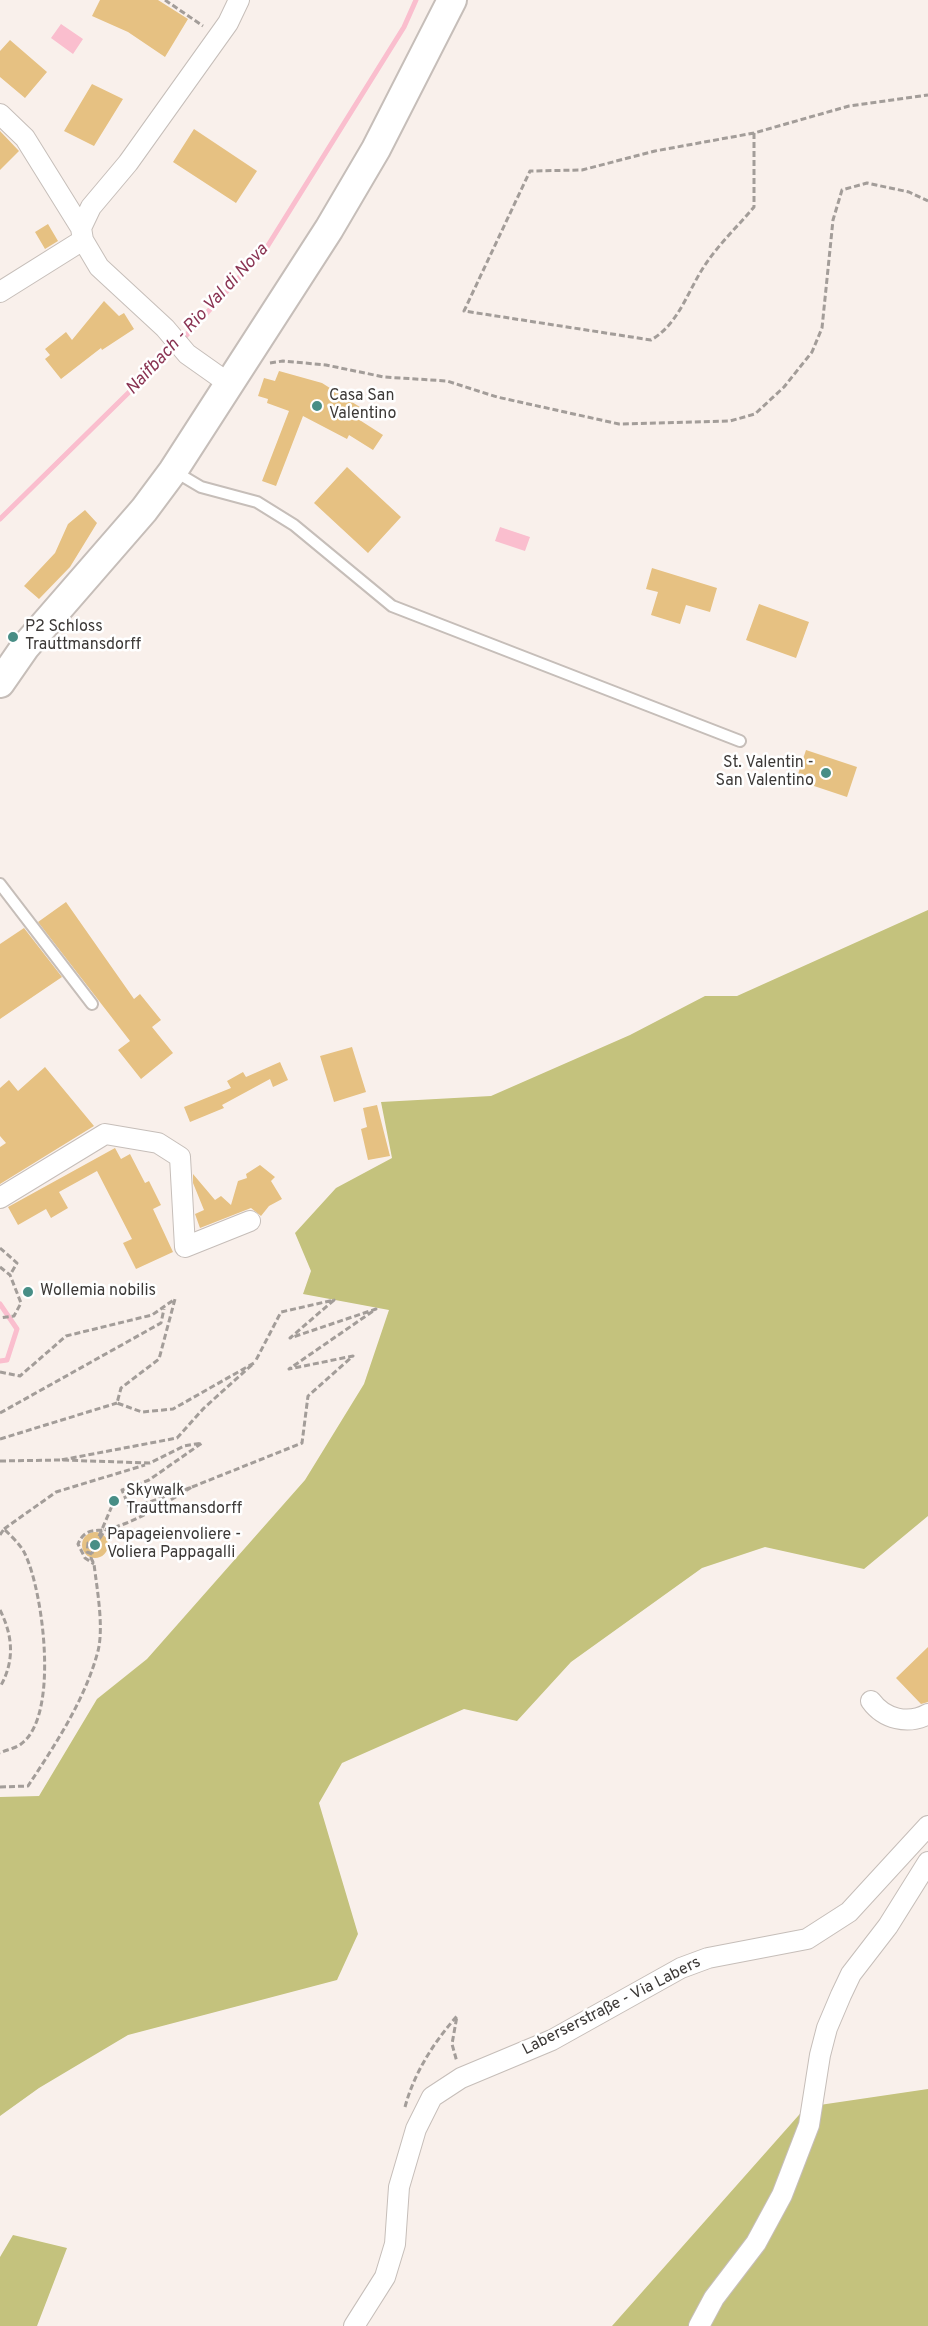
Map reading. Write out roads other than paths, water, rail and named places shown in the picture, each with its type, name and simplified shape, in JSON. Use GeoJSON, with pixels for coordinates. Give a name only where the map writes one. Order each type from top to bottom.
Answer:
{"type":"FeatureCollection","features":[{"type":"Feature","properties":{"kind":"main road"},"geometry":{"type":"LineString","coordinates":[[0,683],[25,647],[144,510],[173,471],[329,229],[376,149],[452,0]]}},
{"type":"Feature","properties":{"kind":"street"},"geometry":{"type":"LineString","coordinates":[[0,292],[82,234],[91,207],[128,163],[217,36],[239,0]]}},
{"type":"Feature","properties":{"kind":"street"},"geometry":{"type":"LineString","coordinates":[[0,114],[25,138],[99,267],[165,328],[187,354],[228,383]]}},
{"type":"Feature","properties":{"kind":"street"},"geometry":{"type":"LineString","coordinates":[[0,1198],[105,1134],[158,1143],[180,1157],[185,1247],[250,1221]]}},
{"type":"Feature","properties":{"kind":"street"},"geometry":{"type":"LineString","coordinates":[[871,1701],[878,1711],[894,1719],[908,1719],[928,1714]]}},
{"type":"Feature","properties":{"kind":"street","name":"Laberserstraße - Via Labers"},"geometry":{"type":"LineString","coordinates":[[354,2326],[385,2277],[395,2244],[399,2187],[416,2129],[432,2097],[461,2078],[552,2040],[681,1968],[708,1958],[807,1939],[849,1912],[928,1827]]}},
{"type":"Feature","properties":{"kind":"street"},"geometry":{"type":"LineString","coordinates":[[699,2326],[714,2298],[756,2243],[782,2195],[809,2125],[820,2055],[827,2028],[851,1974],[888,1926],[928,1862]]}},
{"type":"Feature","properties":{"kind":"lane"},"geometry":{"type":"LineString","coordinates":[[173,471],[201,487],[257,502],[275,513],[294,525],[392,606],[740,741]]}},
{"type":"Feature","properties":{"kind":"lane"},"geometry":{"type":"LineString","coordinates":[[0,884],[92,1004]]}},
{"type":"Feature","properties":{"kind":"waterway","name":"Naifbach - Rio Val di Nova"},"geometry":{"type":"LineString","coordinates":[[182,340],[267,247],[404,27],[416,0]]}},
{"type":"Feature","properties":{"kind":"waterway","name":"Naifbach - Rio Val di Nova"},"geometry":{"type":"LineString","coordinates":[[0,519],[175,347]]}},
{"type":"Feature","properties":{"kind":"waterway"},"geometry":{"type":"LineString","coordinates":[[0,1304],[17,1329],[7,1360],[0,1361]]}},
{"type":"Feature","properties":{"kind":"place","name":"Casa San Valentino"},"geometry":{"type":"Point","coordinates":[317,406]}},
{"type":"Feature","properties":{"kind":"place","name":"P2 Schloss Trauttmansdorff"},"geometry":{"type":"Point","coordinates":[13,637]}},
{"type":"Feature","properties":{"kind":"place","name":"St. Valentin - San Valentino"},"geometry":{"type":"Point","coordinates":[826,773]}},
{"type":"Feature","properties":{"kind":"place","name":"Wollemia nobilis"},"geometry":{"type":"Point","coordinates":[28,1292]}},
{"type":"Feature","properties":{"kind":"place","name":"Skywalk Trauttmansdorff"},"geometry":{"type":"Point","coordinates":[114,1501]}},
{"type":"Feature","properties":{"kind":"place","name":"Papageienvoliere - Voliera Pappagalli"},"geometry":{"type":"Point","coordinates":[95,1545]}}]}
